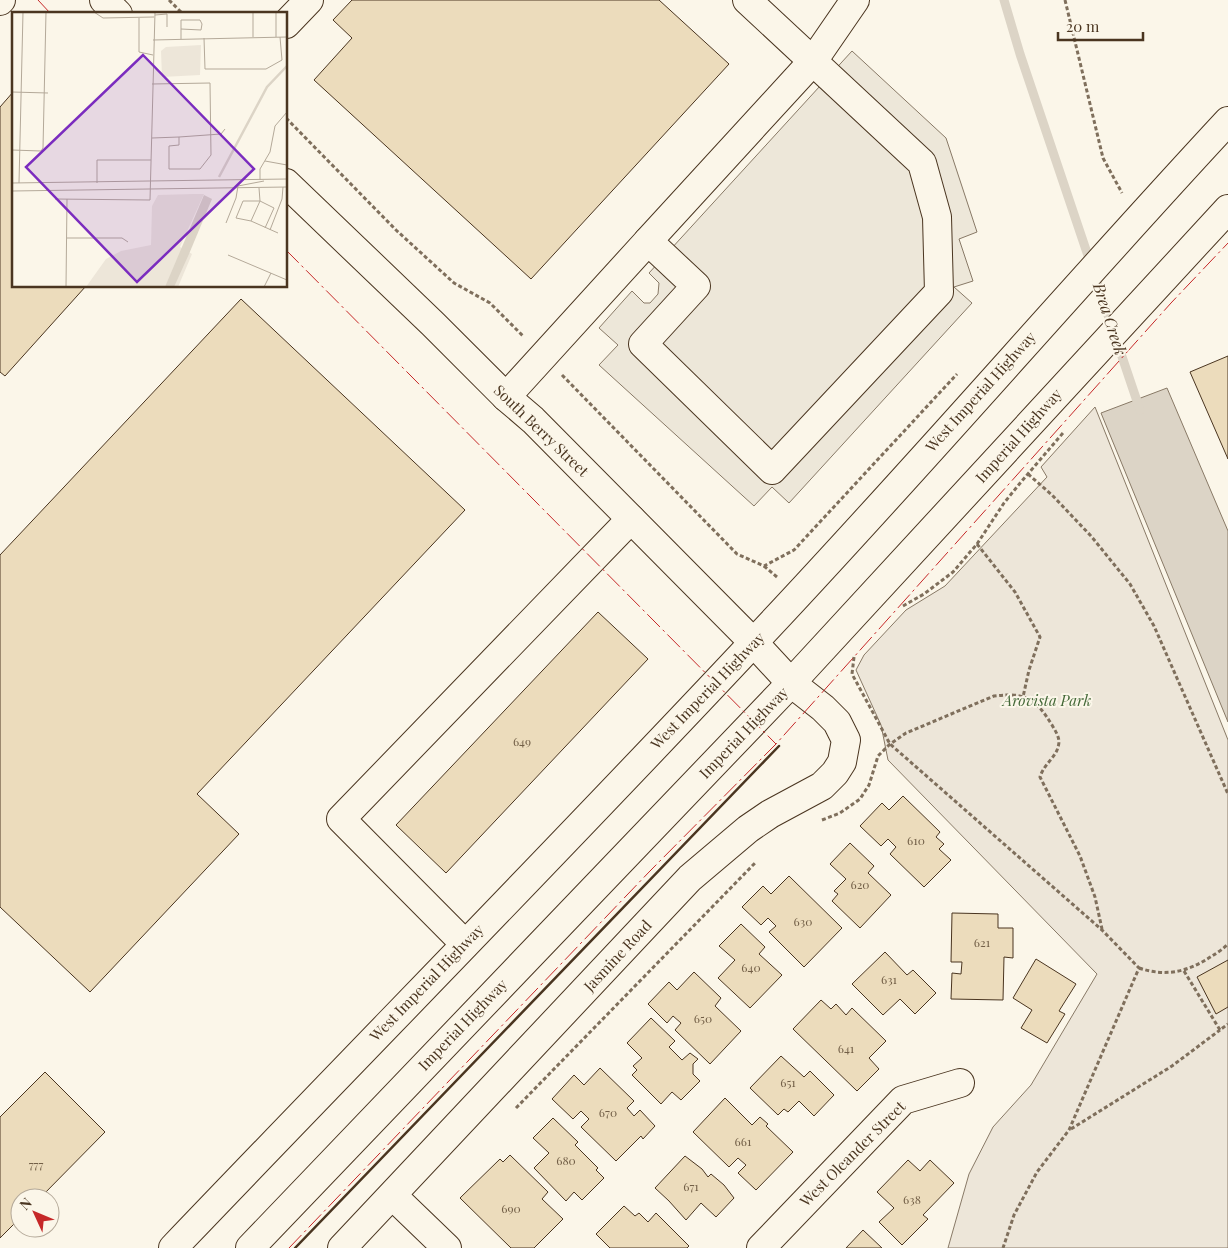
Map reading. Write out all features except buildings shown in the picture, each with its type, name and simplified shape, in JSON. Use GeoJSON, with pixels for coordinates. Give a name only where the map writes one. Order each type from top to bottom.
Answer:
{"type":"FeatureCollection","features":[{"type":"Feature","properties":{"kind":"main road"},"geometry":{"type":"LineString","coordinates":[[104,0],[116,12]]}},
{"type":"Feature","properties":{"kind":"main road"},"geometry":{"type":"LineString","coordinates":[[288,22],[309,0]]}},
{"type":"Feature","properties":{"kind":"main road"},"geometry":{"type":"LineString","coordinates":[[648,241],[696,286],[643,344],[772,470],[939,292],[937,217],[922,163],[747,0]]}},
{"type":"Feature","properties":{"kind":"main road"},"geometry":{"type":"LineString","coordinates":[[506,397],[813,61],[855,0]]}},
{"type":"Feature","properties":{"kind":"main road"},"geometry":{"type":"LineString","coordinates":[[813,61],[850,38],[875,0]]}},
{"type":"Feature","properties":{"kind":"main road","name":"West Imperial Highway"},"geometry":{"type":"LineString","coordinates":[[173,1248],[754,643],[1126,231],[1228,121]]}},
{"type":"Feature","properties":{"kind":"main road","name":"South Berry Street"},"geometry":{"type":"LineString","coordinates":[[288,185],[506,397],[533,420],[754,643],[791,683]]}},
{"type":"Feature","properties":{"kind":"main road","name":"Imperial Highway"},"geometry":{"type":"LineString","coordinates":[[250,1248],[791,683],[1228,209]]}},
{"type":"Feature","properties":{"kind":"main road"},"geometry":{"type":"LineString","coordinates":[[465,944],[341,819],[631,519]]}},
{"type":"Feature","properties":{"kind":"main road","name":"Jasmine Road"},"geometry":{"type":"LineString","coordinates":[[342,1248],[393,1196],[690,878],[748,829],[770,814],[822,786],[835,774],[842,762],[846,740],[837,722],[823,708],[791,683]]}},
{"type":"Feature","properties":{"kind":"main road","name":"West Oleander Street"},"geometry":{"type":"LineString","coordinates":[[760,1248],[903,1100],[960,1083]]}},
{"type":"Feature","properties":{"kind":"main road"},"geometry":{"type":"LineString","coordinates":[[393,1196],[447,1248]]}},
{"type":"Feature","properties":{"kind":"path"},"geometry":{"type":"LineString","coordinates":[[169,0],[181,12]]}},
{"type":"Feature","properties":{"kind":"path"},"geometry":{"type":"LineString","coordinates":[[1065,0],[1103,158],[1122,193]]}},
{"type":"Feature","properties":{"kind":"path"},"geometry":{"type":"LineString","coordinates":[[898,611],[905,604],[924,594],[953,572],[977,544],[1004,503],[1065,431]]}},
{"type":"Feature","properties":{"kind":"path"},"geometry":{"type":"LineString","coordinates":[[1028,474],[1052,495],[1092,536],[1130,584],[1154,626],[1228,794]]}},
{"type":"Feature","properties":{"kind":"path"},"geometry":{"type":"LineString","coordinates":[[977,544],[1015,592],[1040,636],[1023,697]]}},
{"type":"Feature","properties":{"kind":"path"},"geometry":{"type":"LineString","coordinates":[[855,652],[852,674],[890,744],[1102,930],[1139,968],[1151,972],[1184,971],[1208,959],[1228,944]]}},
{"type":"Feature","properties":{"kind":"path"},"geometry":{"type":"LineString","coordinates":[[816,823],[840,813],[860,798],[870,785],[878,756],[890,744],[906,733],[994,696],[1010,694],[1023,697],[1041,707],[1060,741],[1058,750],[1043,768],[1040,777],[1080,856],[1095,897],[1102,930]]}},
{"type":"Feature","properties":{"kind":"path"},"geometry":{"type":"LineString","coordinates":[[514,1109],[761,856]]}},
{"type":"Feature","properties":{"kind":"path"},"geometry":{"type":"LineString","coordinates":[[1002,1248],[1014,1215],[1037,1172],[1069,1130],[1139,968]]}},
{"type":"Feature","properties":{"kind":"path"},"geometry":{"type":"LineString","coordinates":[[1184,971],[1220,1030]]}},
{"type":"Feature","properties":{"kind":"path"},"geometry":{"type":"LineString","coordinates":[[1069,1130],[1172,1066],[1228,1024]]}},
{"type":"Feature","properties":{"kind":"green space","name":"Arovista Park"},"geometry":{"type":"Polygon","coordinates":[[[1095,407],[1228,740],[1228,1248],[948,1248],[969,1174],[993,1127],[1031,1085],[1097,974],[888,760],[881,725],[856,670],[864,655],[906,610],[945,586],[1047,477],[1041,467],[1095,407]]]}},
{"type":"Feature","properties":{"kind":"shaded area"},"geometry":{"type":"Polygon","coordinates":[[[852,51],[946,138],[977,232],[959,239],[973,281],[954,287],[972,303],[789,503],[772,487],[754,506],[599,365],[618,345],[599,328],[632,291],[644,303],[650,303],[658,294],[659,283],[649,273],[852,51]]]}},
{"type":"Feature","properties":{"kind":"shaded area"},"geometry":{"type":"Polygon","coordinates":[[[1167,388],[1228,531],[1228,722],[1101,413],[1167,388]]]}},
{"type":"Feature","properties":{"kind":"waterway","name":"Brea Creek"},"geometry":{"type":"LineString","coordinates":[[1004,0],[1020,54],[1140,410]]}},
{"type":"Feature","properties":{"kind":"wall"},"geometry":{"type":"LineString","coordinates":[[295,1248],[779,746]]}},
{"type":"Feature","properties":{"kind":"power"},"geometry":{"type":"LineString","coordinates":[[38,0],[49,12]]}},
{"type":"Feature","properties":{"kind":"power"},"geometry":{"type":"LineString","coordinates":[[289,1248],[650,871],[776,744],[1171,303],[1228,243]]}},
{"type":"Feature","properties":{"kind":"power"},"geometry":{"type":"LineString","coordinates":[[288,252],[776,744]]}}]}
